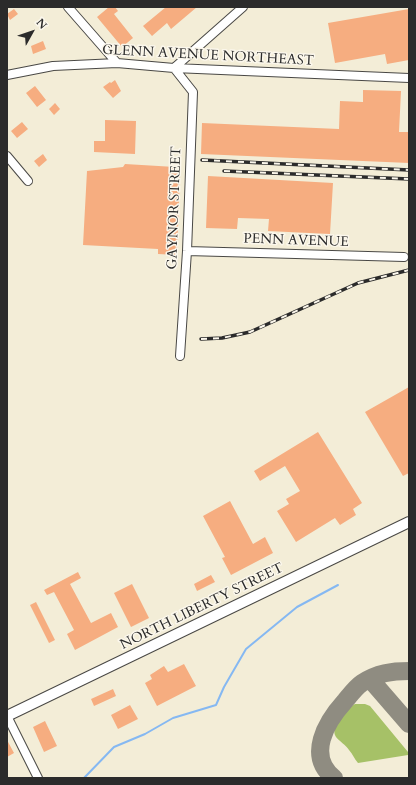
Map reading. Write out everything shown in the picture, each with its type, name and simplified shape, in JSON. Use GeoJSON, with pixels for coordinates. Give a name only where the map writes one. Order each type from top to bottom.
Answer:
{"type":"FeatureCollection","features":[{"type":"Feature","properties":{"kind":"main road","name":"NORTH LIBERTY STREET"},"geometry":{"type":"LineString","coordinates":[[7,716],[409,522]]}},
{"type":"Feature","properties":{"kind":"street"},"geometry":{"type":"LineString","coordinates":[[68,7],[117,63]]}},
{"type":"Feature","properties":{"kind":"street"},"geometry":{"type":"LineString","coordinates":[[174,68],[243,7]]}},
{"type":"Feature","properties":{"kind":"street","name":"GLENN AVENUE NORTHEAST"},"geometry":{"type":"LineString","coordinates":[[7,75],[53,66],[117,63],[174,68],[409,78]]}},
{"type":"Feature","properties":{"kind":"street","name":"GAYNOR STREET"},"geometry":{"type":"LineString","coordinates":[[174,68],[193,92],[187,251],[180,356]]}},
{"type":"Feature","properties":{"kind":"street"},"geometry":{"type":"LineString","coordinates":[[7,156],[28,181]]}},
{"type":"Feature","properties":{"kind":"street","name":"PENN AVENUE"},"geometry":{"type":"LineString","coordinates":[[187,251],[404,258]]}},
{"type":"Feature","properties":{"kind":"street"},"geometry":{"type":"LineString","coordinates":[[7,716],[38,778]]}},
{"type":"Feature","properties":{"kind":"green space"},"geometry":{"type":"Polygon","coordinates":[[[355,704],[365,704],[370,706],[408,752],[408,755],[358,763],[348,748],[336,737],[334,733],[340,718],[355,704]]]}},
{"type":"Feature","properties":{"kind":"building"},"geometry":{"type":"Polygon","coordinates":[[[109,7],[115,7],[118,11],[114,14],[133,38],[122,47],[97,17],[109,7]]]}},
{"type":"Feature","properties":{"kind":"building"},"geometry":{"type":"Polygon","coordinates":[[[166,7],[197,7],[171,29],[167,23],[152,36],[143,26],[166,7]]]}},
{"type":"Feature","properties":{"kind":"building"},"geometry":{"type":"Polygon","coordinates":[[[14,9],[18,14],[10,20],[7,14],[14,9]]]}},
{"type":"Feature","properties":{"kind":"building"},"geometry":{"type":"Polygon","coordinates":[[[409,9],[409,60],[387,64],[385,54],[335,63],[328,23],[409,9]]]}},
{"type":"Feature","properties":{"kind":"building"},"geometry":{"type":"Polygon","coordinates":[[[43,41],[46,49],[33,54],[31,46],[43,41]]]}},
{"type":"Feature","properties":{"kind":"building"},"geometry":{"type":"Polygon","coordinates":[[[115,80],[121,91],[113,98],[103,87],[115,80]]]}},
{"type":"Feature","properties":{"kind":"building"},"geometry":{"type":"Polygon","coordinates":[[[35,86],[46,100],[37,107],[26,93],[35,86]]]}},
{"type":"Feature","properties":{"kind":"building"},"geometry":{"type":"Polygon","coordinates":[[[363,90],[401,91],[399,132],[409,132],[409,163],[201,154],[202,123],[339,129],[340,101],[363,102],[363,90]]]}},
{"type":"Feature","properties":{"kind":"building"},"geometry":{"type":"Polygon","coordinates":[[[55,103],[60,109],[54,115],[49,109],[55,103]]]}},
{"type":"Feature","properties":{"kind":"building"},"geometry":{"type":"Polygon","coordinates":[[[105,120],[136,121],[135,154],[94,152],[94,141],[105,141],[105,120]]]}},
{"type":"Feature","properties":{"kind":"building"},"geometry":{"type":"Polygon","coordinates":[[[22,122],[28,129],[17,138],[11,131],[22,122]]]}},
{"type":"Feature","properties":{"kind":"building"},"geometry":{"type":"Polygon","coordinates":[[[43,154],[47,160],[39,167],[34,161],[43,154]]]}},
{"type":"Feature","properties":{"kind":"building"},"geometry":{"type":"Polygon","coordinates":[[[125,164],[175,167],[175,172],[180,173],[177,255],[158,254],[158,249],[83,245],[87,171],[123,167],[125,164]]]}},
{"type":"Feature","properties":{"kind":"building"},"geometry":{"type":"Polygon","coordinates":[[[208,176],[333,183],[330,234],[268,231],[269,219],[238,218],[237,229],[206,228],[208,176]]]}},
{"type":"Feature","properties":{"kind":"building"},"geometry":{"type":"Polygon","coordinates":[[[409,387],[409,473],[403,476],[365,412],[409,387]]]}},
{"type":"Feature","properties":{"kind":"building"},"geometry":{"type":"Polygon","coordinates":[[[318,432],[362,503],[353,509],[356,515],[340,525],[335,518],[296,542],[277,511],[289,504],[286,499],[300,491],[285,466],[260,481],[254,471],[318,432]]]}},
{"type":"Feature","properties":{"kind":"building"},"geometry":{"type":"Polygon","coordinates":[[[230,501],[253,544],[265,537],[273,553],[231,575],[222,558],[225,557],[203,516],[230,501]]]}},
{"type":"Feature","properties":{"kind":"building"},"geometry":{"type":"Polygon","coordinates":[[[78,572],[81,578],[70,584],[91,623],[111,613],[118,627],[75,650],[67,634],[74,630],[54,592],[47,595],[44,590],[78,572]]]}},
{"type":"Feature","properties":{"kind":"building"},"geometry":{"type":"Polygon","coordinates":[[[211,575],[215,582],[197,591],[194,584],[211,575]]]}},
{"type":"Feature","properties":{"kind":"building"},"geometry":{"type":"Polygon","coordinates":[[[132,584],[149,618],[131,627],[114,593],[132,584]]]}},
{"type":"Feature","properties":{"kind":"building"},"geometry":{"type":"Polygon","coordinates":[[[36,602],[55,640],[49,643],[30,605],[36,602]]]}},
{"type":"Feature","properties":{"kind":"building"},"geometry":{"type":"Polygon","coordinates":[[[184,664],[196,686],[157,706],[145,683],[152,679],[150,675],[164,666],[168,672],[184,664]]]}},
{"type":"Feature","properties":{"kind":"building"},"geometry":{"type":"Polygon","coordinates":[[[113,689],[116,696],[94,706],[91,699],[113,689]]]}},
{"type":"Feature","properties":{"kind":"building"},"geometry":{"type":"Polygon","coordinates":[[[130,705],[138,719],[118,729],[111,715],[130,705]]]}},
{"type":"Feature","properties":{"kind":"building"},"geometry":{"type":"Polygon","coordinates":[[[45,721],[57,746],[44,752],[33,727],[45,721]]]}},
{"type":"Feature","properties":{"kind":"building"},"geometry":{"type":"Polygon","coordinates":[[[7,740],[14,753],[7,757],[7,740]]]}},
{"type":"Feature","properties":{"kind":"waterway"},"geometry":{"type":"LineString","coordinates":[[84,778],[114,747],[145,734],[173,718],[216,705],[224,687],[246,649],[297,607],[338,585]]}},
{"type":"Feature","properties":{"kind":"taxiway"},"geometry":{"type":"LineString","coordinates":[[334,778],[326,769],[321,760],[320,750],[326,729],[338,709],[362,683],[373,677],[385,673],[409,671]]}},
{"type":"Feature","properties":{"kind":"taxiway"},"geometry":{"type":"LineString","coordinates":[[370,679],[409,724]]}},
{"type":"Feature","properties":{"kind":"railway"},"geometry":{"type":"LineString","coordinates":[[202,160],[409,170]]}},
{"type":"Feature","properties":{"kind":"railway"},"geometry":{"type":"LineString","coordinates":[[224,171],[409,179]]}},
{"type":"Feature","properties":{"kind":"railway"},"geometry":{"type":"LineString","coordinates":[[201,339],[222,338],[250,332],[358,283],[409,270]]}}]}
